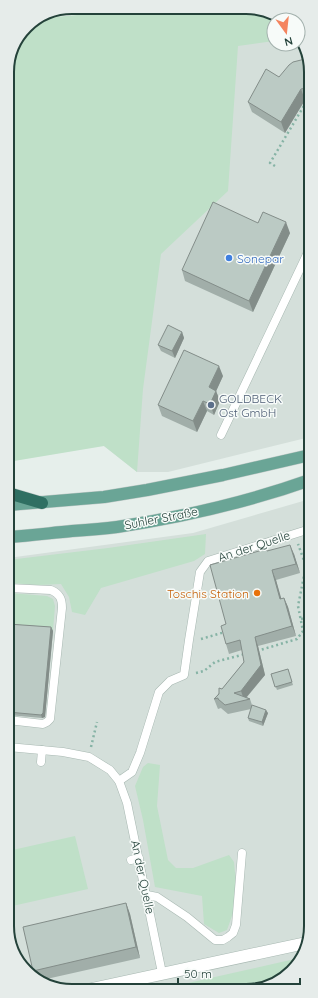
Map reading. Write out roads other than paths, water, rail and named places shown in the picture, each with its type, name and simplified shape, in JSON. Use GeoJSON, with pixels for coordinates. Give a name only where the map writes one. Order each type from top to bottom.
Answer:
{"type":"FeatureCollection","features":[{"type":"Feature","properties":{"kind":"highway"},"geometry":{"type":"LineString","coordinates":[[14,495],[42,502]]}},
{"type":"Feature","properties":{"kind":"main road"},"geometry":{"type":"LineString","coordinates":[[14,504],[104,497],[147,490],[304,456]]}},
{"type":"Feature","properties":{"kind":"main road","name":"Suhler Straße"},"geometry":{"type":"LineString","coordinates":[[14,537],[116,527],[181,516],[286,489],[304,482]]}},
{"type":"Feature","properties":{"kind":"street"},"geometry":{"type":"LineString","coordinates":[[113,984],[301,944]]}},
{"type":"Feature","properties":{"kind":"lane"},"geometry":{"type":"LineString","coordinates":[[221,435],[304,261]]}},
{"type":"Feature","properties":{"kind":"lane","name":"An der Quelle"},"geometry":{"type":"LineString","coordinates":[[119,781],[132,772],[140,753],[159,692],[170,681],[184,675],[200,572],[208,561],[304,530]]}},
{"type":"Feature","properties":{"kind":"lane"},"geometry":{"type":"LineString","coordinates":[[14,588],[51,590],[56,592],[60,596],[62,608],[50,719],[43,724],[14,721]]}},
{"type":"Feature","properties":{"kind":"lane","name":"An der Quelle"},"geometry":{"type":"LineString","coordinates":[[14,748],[63,752],[89,757],[110,770],[119,781],[127,803],[135,859],[147,895],[162,973]]}},
{"type":"Feature","properties":{"kind":"lane"},"geometry":{"type":"LineString","coordinates":[[41,762],[42,750]]}},
{"type":"Feature","properties":{"kind":"lane"},"geometry":{"type":"LineString","coordinates":[[147,895],[157,897],[187,917],[215,940],[223,940],[232,934],[236,925],[242,853]]}},
{"type":"Feature","properties":{"kind":"place","name":"Sonepar"},"geometry":{"type":"Point","coordinates":[229,258]}},
{"type":"Feature","properties":{"kind":"place","name":"GOLDBECK Ost GmbH"},"geometry":{"type":"Point","coordinates":[211,405]}},
{"type":"Feature","properties":{"kind":"place","name":"Toschis Station"},"geometry":{"type":"Point","coordinates":[257,593]}}]}
